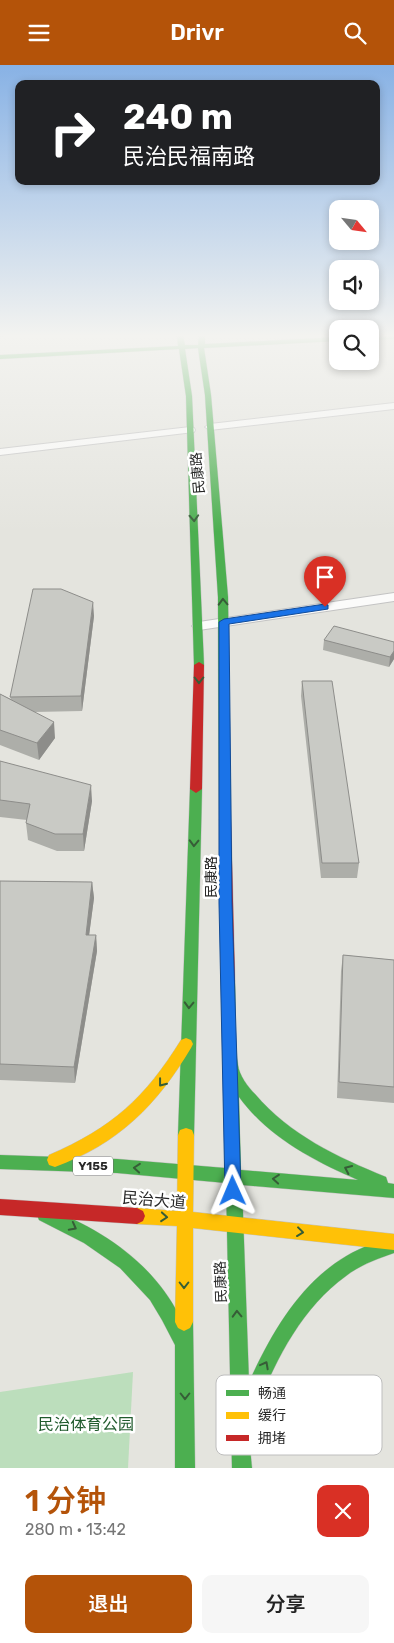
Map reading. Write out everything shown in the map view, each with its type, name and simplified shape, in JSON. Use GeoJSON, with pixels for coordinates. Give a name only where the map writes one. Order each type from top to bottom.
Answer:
{"type":"FeatureCollection","features":[{"type":"Feature","properties":{"kind":"main road","name":"民康路"},"geometry":{"type":"LineString","coordinates":[[184,1468],[185,1171],[199,703],[199,626],[189,401]]}},
{"type":"Feature","properties":{"kind":"main road","name":"民康路"},"geometry":{"type":"LineString","coordinates":[[207,401],[224,622],[226,903],[239,1375]]}},
{"type":"Feature","properties":{"kind":"main road"},"geometry":{"type":"LineString","coordinates":[[44,1164],[76,1153],[129,1119],[153,1096],[171,1072],[188,1042]]}},
{"type":"Feature","properties":{"kind":"main road"},"geometry":{"type":"LineString","coordinates":[[230,1065],[244,1093],[259,1111],[278,1127],[308,1148],[347,1169],[394,1186]]}},
{"type":"Feature","properties":{"kind":"main road","name":"民治大道"},"geometry":{"type":"LineString","coordinates":[[0,1162],[117,1166],[185,1171],[394,1191]]}},
{"type":"Feature","properties":{"kind":"main road","name":"民治大道"},"geometry":{"type":"LineString","coordinates":[[0,1207],[185,1219],[394,1243]]}},
{"type":"Feature","properties":{"kind":"main road"},"geometry":{"type":"LineString","coordinates":[[28,1208],[98,1240],[128,1261],[151,1283],[170,1312],[185,1347]]}},
{"type":"Feature","properties":{"kind":"main road"},"geometry":{"type":"LineString","coordinates":[[259,1375],[280,1337],[305,1300],[335,1273],[365,1253],[394,1243]]}},
{"type":"Feature","properties":{"kind":"main road","name":"民康路"},"geometry":{"type":"LineString","coordinates":[[242,1455],[242,1468]]}},
{"type":"Feature","properties":{"kind":"street"},"geometry":{"type":"LineString","coordinates":[[210,427],[394,406]]}},
{"type":"Feature","properties":{"kind":"street"},"geometry":{"type":"LineString","coordinates":[[0,452],[190,430]]}},
{"type":"Feature","properties":{"kind":"street"},"geometry":{"type":"LineString","coordinates":[[199,626],[394,597]]}},
{"type":"Feature","properties":{"kind":"green space","name":"民治体育公园"},"geometry":{"type":"Polygon","coordinates":[[[133,1372],[128,1468],[0,1468],[0,1392],[133,1372]]]}},
{"type":"Feature","properties":{"kind":"building"},"geometry":{"type":"Polygon","coordinates":[[[33,589],[61,589],[93,602],[81,696],[10,697],[33,589]]]}},
{"type":"Feature","properties":{"kind":"building"},"geometry":{"type":"Polygon","coordinates":[[[334,626],[394,642],[394,651],[390,657],[324,640],[334,626]]]}},
{"type":"Feature","properties":{"kind":"building"},"geometry":{"type":"Polygon","coordinates":[[[302,681],[332,681],[359,863],[322,863],[302,681]]]}},
{"type":"Feature","properties":{"kind":"building"},"geometry":{"type":"Polygon","coordinates":[[[0,694],[54,722],[37,743],[0,730],[0,694]]]}},
{"type":"Feature","properties":{"kind":"building"},"geometry":{"type":"Polygon","coordinates":[[[0,761],[91,785],[83,834],[55,834],[26,823],[30,804],[0,800],[0,761]]]}},
{"type":"Feature","properties":{"kind":"building"},"geometry":{"type":"Polygon","coordinates":[[[0,881],[92,882],[86,935],[96,935],[74,1067],[0,1064],[0,881]]]}},
{"type":"Feature","properties":{"kind":"building"},"geometry":{"type":"Polygon","coordinates":[[[343,955],[394,960],[394,1087],[339,1082],[343,955]]]}},
{"type":"Feature","properties":{"kind":"traffic: fast"},"geometry":{"type":"LineString","coordinates":[[189,401],[199,665]]}},
{"type":"Feature","properties":{"kind":"traffic: fast"},"geometry":{"type":"LineString","coordinates":[[208,401],[223,597],[225,820]]}},
{"type":"Feature","properties":{"kind":"traffic: fast"},"geometry":{"type":"LineString","coordinates":[[186,1135],[196,789]]}},
{"type":"Feature","properties":{"kind":"traffic: fast"},"geometry":{"type":"LineString","coordinates":[[228,981],[239,1375]]}},
{"type":"Feature","properties":{"kind":"traffic: fast"},"geometry":{"type":"LineString","coordinates":[[231,1068],[246,1095],[274,1124],[325,1157],[380,1182]]}},
{"type":"Feature","properties":{"kind":"traffic: fast"},"geometry":{"type":"LineString","coordinates":[[0,1162],[117,1166],[394,1191]]}},
{"type":"Feature","properties":{"kind":"traffic: fast"},"geometry":{"type":"LineString","coordinates":[[45,1215],[90,1237],[127,1262],[156,1294],[181,1338]]}},
{"type":"Feature","properties":{"kind":"traffic: fast"},"geometry":{"type":"LineString","coordinates":[[261,1375],[283,1334],[299,1310],[318,1288],[340,1269],[365,1255],[393,1245]]}},
{"type":"Feature","properties":{"kind":"traffic: fast"},"geometry":{"type":"LineString","coordinates":[[184,1322],[185,1468]]}},
{"type":"Feature","properties":{"kind":"traffic: fast"},"geometry":{"type":"LineString","coordinates":[[242,1455],[242,1468]]}},
{"type":"Feature","properties":{"kind":"traffic: slow"},"geometry":{"type":"LineString","coordinates":[[55,1160],[97,1140],[131,1114],[160,1083],[186,1044]]}},
{"type":"Feature","properties":{"kind":"traffic: slow"},"geometry":{"type":"LineString","coordinates":[[184,1322],[186,1135]]}},
{"type":"Feature","properties":{"kind":"traffic: slow"},"geometry":{"type":"LineString","coordinates":[[137,1216],[185,1219],[394,1242]]}},
{"type":"Feature","properties":{"kind":"traffic: jam"},"geometry":{"type":"LineString","coordinates":[[196,789],[199,665]]}},
{"type":"Feature","properties":{"kind":"traffic: jam"},"geometry":{"type":"LineString","coordinates":[[225,820],[228,981]]}},
{"type":"Feature","properties":{"kind":"traffic: jam"},"geometry":{"type":"LineString","coordinates":[[0,1207],[137,1216]]}},
{"type":"Feature","properties":{"kind":"route"},"geometry":{"type":"LineString","coordinates":[[233,1191],[226,903],[224,622],[325,607]]}}]}
